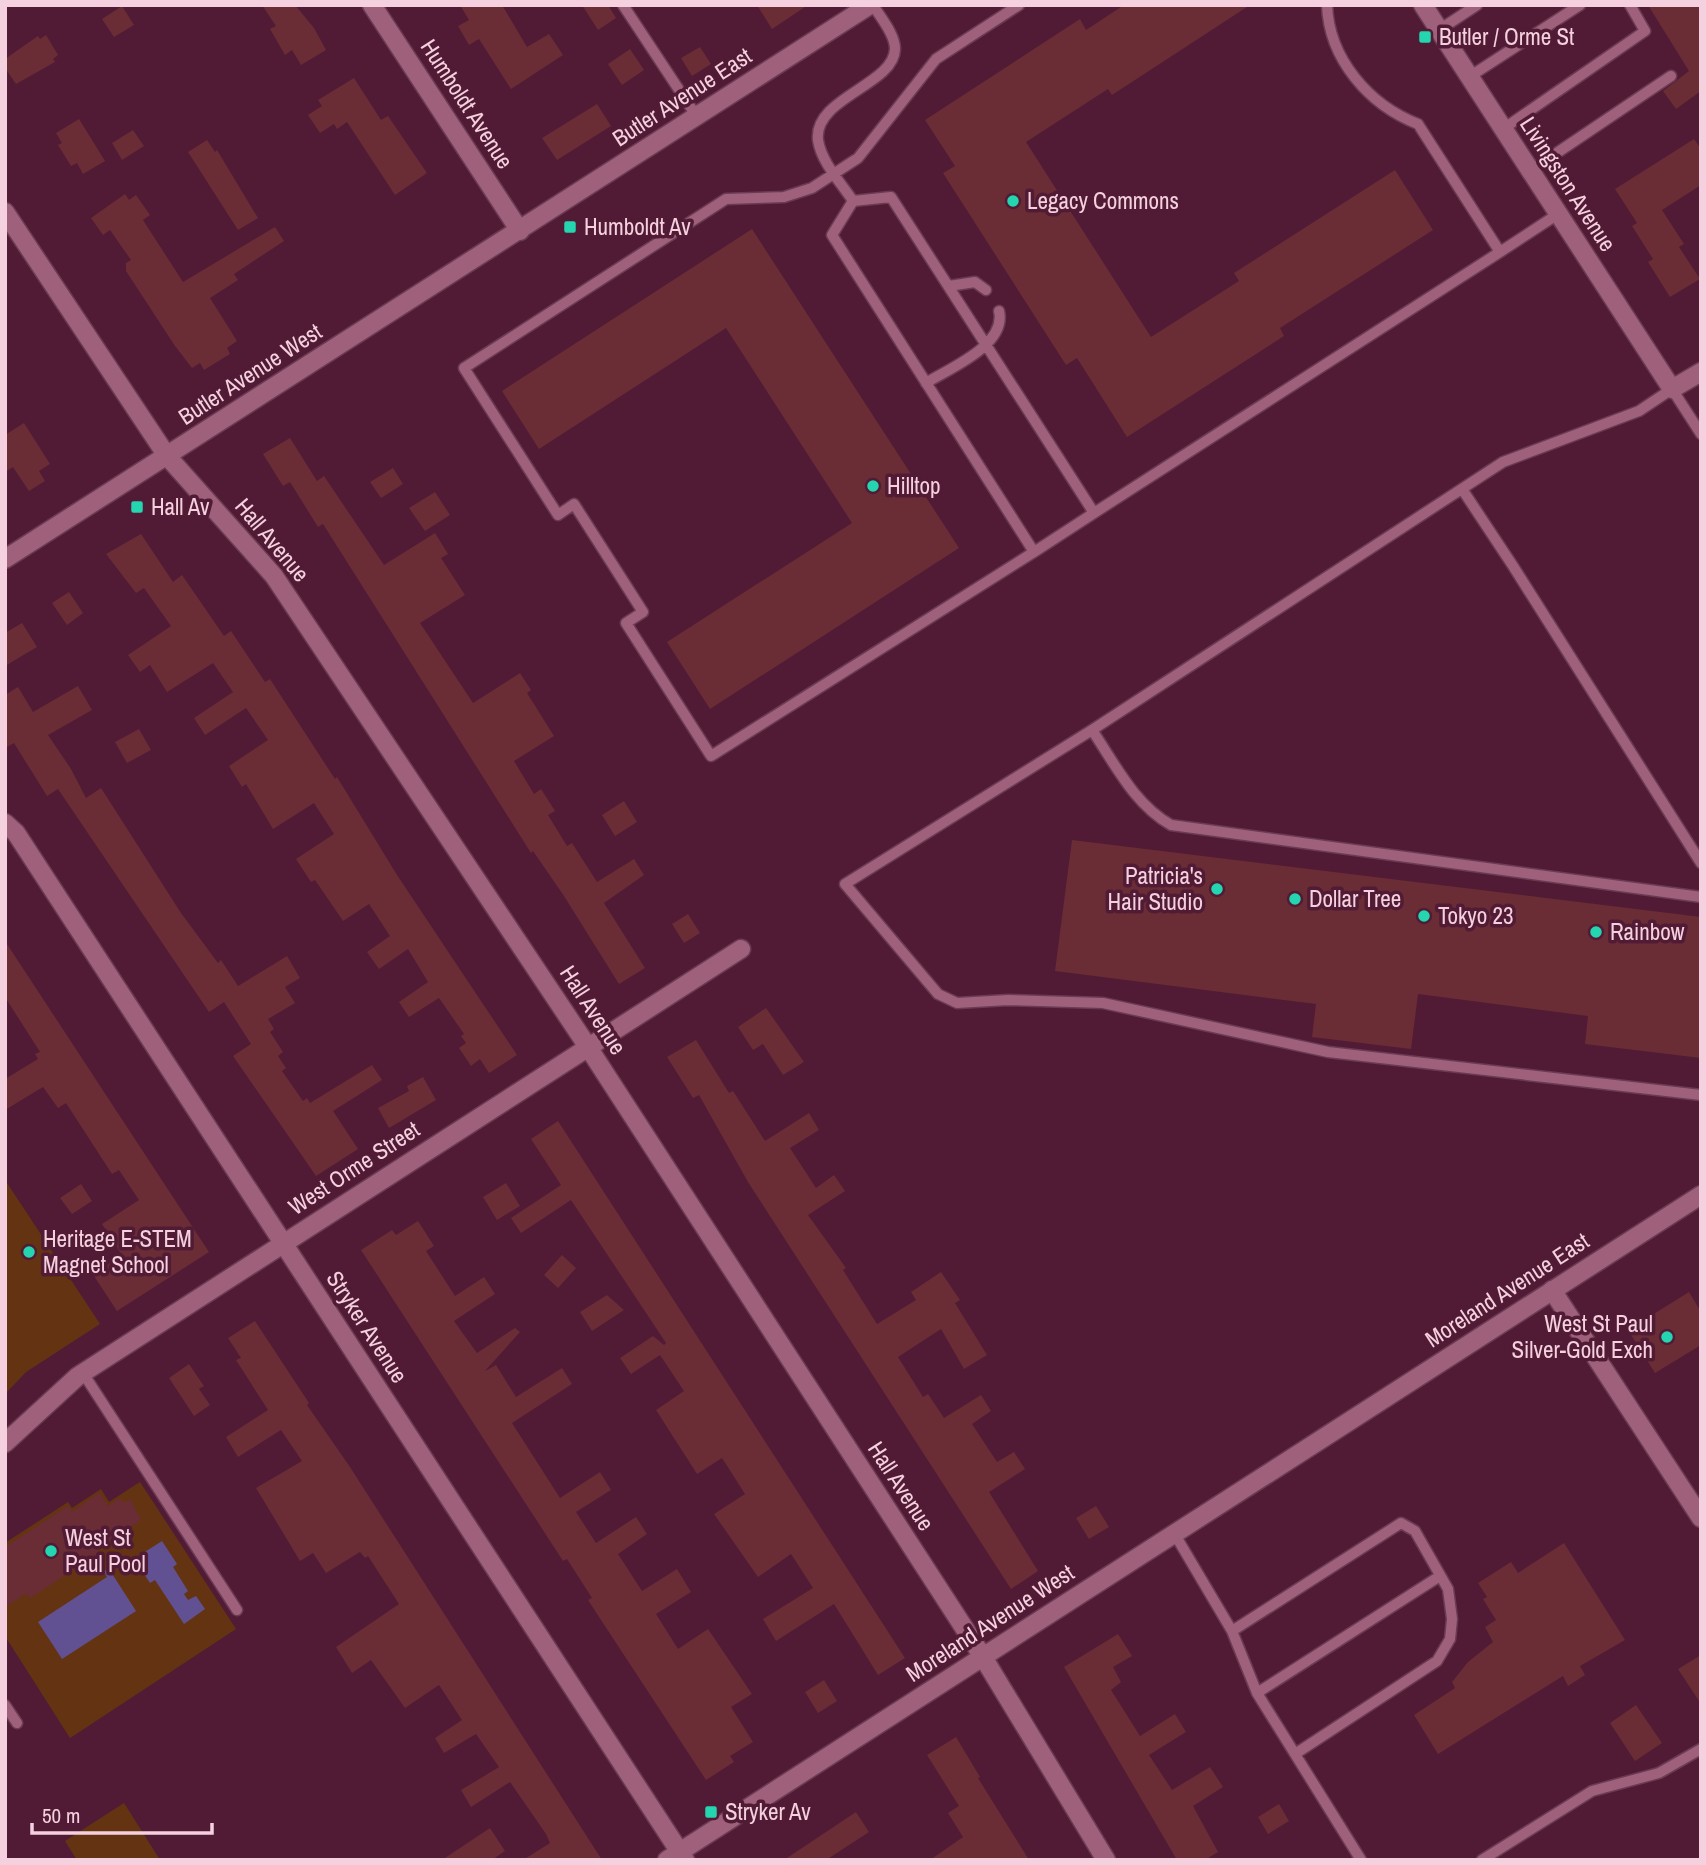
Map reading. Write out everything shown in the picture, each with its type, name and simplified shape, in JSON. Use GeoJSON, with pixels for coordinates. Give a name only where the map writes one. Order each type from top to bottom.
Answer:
{"type":"FeatureCollection","features":[{"type":"Feature","properties":{"kind":"street","name":"Humboldt Avenue"},"geometry":{"type":"LineString","coordinates":[[372,5],[520,231]]}},
{"type":"Feature","properties":{"kind":"street","name":"Butler Avenue East"},"geometry":{"type":"LineString","coordinates":[[520,231],[871,5]]}},
{"type":"Feature","properties":{"kind":"street","name":"Livingston Avenue"},"geometry":{"type":"LineString","coordinates":[[1423,5],[1672,389]]}},
{"type":"Feature","properties":{"kind":"street","name":"Hall Avenue"},"geometry":{"type":"LineString","coordinates":[[5,212],[167,456],[274,576],[588,1047],[983,1657],[1106,1860]]}},
{"type":"Feature","properties":{"kind":"street","name":"Butler Avenue West"},"geometry":{"type":"LineString","coordinates":[[5,559],[520,231]]}},
{"type":"Feature","properties":{"kind":"street"},"geometry":{"type":"LineString","coordinates":[[1672,389],[1701,372]]}},
{"type":"Feature","properties":{"kind":"street","name":"Stryker Avenue"},"geometry":{"type":"LineString","coordinates":[[5,823],[16,833],[678,1857]]}},
{"type":"Feature","properties":{"kind":"street","name":"West Orme Street"},"geometry":{"type":"LineString","coordinates":[[5,1443],[83,1373],[741,949]]}},
{"type":"Feature","properties":{"kind":"street","name":"Moreland Avenue East"},"geometry":{"type":"LineString","coordinates":[[1339,1427],[1701,1195]]}},
{"type":"Feature","properties":{"kind":"street"},"geometry":{"type":"LineString","coordinates":[[1552,1290],[1701,1518]]}},
{"type":"Feature","properties":{"kind":"street","name":"Moreland Avenue West"},"geometry":{"type":"LineString","coordinates":[[678,1857],[1339,1427]]}},
{"type":"Feature","properties":{"kind":"lane"},"geometry":{"type":"LineString","coordinates":[[623,5],[697,117]]}},
{"type":"Feature","properties":{"kind":"lane"},"geometry":{"type":"LineString","coordinates":[[853,201],[818,141],[819,126],[829,112],[888,65],[895,51],[893,39],[871,5]]}},
{"type":"Feature","properties":{"kind":"lane"},"geometry":{"type":"LineString","coordinates":[[1019,5],[936,59],[858,158],[812,188],[784,197],[726,199],[464,368],[558,515],[574,504],[643,612],[626,623],[711,756],[1034,552],[1558,214]]}},
{"type":"Feature","properties":{"kind":"lane"},"geometry":{"type":"LineString","coordinates":[[1327,5],[1336,47],[1352,75],[1376,101],[1398,117],[1418,124],[1500,252]]}},
{"type":"Feature","properties":{"kind":"lane"},"geometry":{"type":"LineString","coordinates":[[1439,30],[1476,5]]}},
{"type":"Feature","properties":{"kind":"lane"},"geometry":{"type":"LineString","coordinates":[[1469,77],[1580,5]]}},
{"type":"Feature","properties":{"kind":"lane"},"geometry":{"type":"LineString","coordinates":[[1503,129],[1645,31],[1630,5]]}},
{"type":"Feature","properties":{"kind":"lane"},"geometry":{"type":"LineString","coordinates":[[1530,171],[1671,76]]}},
{"type":"Feature","properties":{"kind":"lane"},"geometry":{"type":"LineString","coordinates":[[853,201],[891,197],[1094,513]]}},
{"type":"Feature","properties":{"kind":"lane"},"geometry":{"type":"LineString","coordinates":[[853,201],[832,235],[1034,552]]}},
{"type":"Feature","properties":{"kind":"lane"},"geometry":{"type":"LineString","coordinates":[[949,286],[975,282],[986,290]]}},
{"type":"Feature","properties":{"kind":"lane"},"geometry":{"type":"LineString","coordinates":[[926,383],[996,336],[1002,322],[999,312]]}},
{"type":"Feature","properties":{"kind":"lane"},"geometry":{"type":"LineString","coordinates":[[1701,434],[1672,389],[1639,411],[1503,463],[1092,730],[845,884],[938,994],[957,1003],[1009,1000],[1103,1003],[1328,1052],[1701,1095]]}},
{"type":"Feature","properties":{"kind":"lane"},"geometry":{"type":"LineString","coordinates":[[1462,489],[1701,863]]}},
{"type":"Feature","properties":{"kind":"lane"},"geometry":{"type":"LineString","coordinates":[[1092,730],[1138,798],[1153,815],[1171,825],[1701,897]]}},
{"type":"Feature","properties":{"kind":"lane"},"geometry":{"type":"LineString","coordinates":[[83,1373],[237,1610]]}},
{"type":"Feature","properties":{"kind":"lane"},"geometry":{"type":"LineString","coordinates":[[1232,1630],[1401,1523],[1415,1531],[1448,1589],[1452,1619],[1450,1639],[1437,1661],[1295,1754]]}},
{"type":"Feature","properties":{"kind":"lane"},"geometry":{"type":"LineString","coordinates":[[1174,1533],[1232,1630],[1257,1693],[1361,1860]]}},
{"type":"Feature","properties":{"kind":"lane"},"geometry":{"type":"LineString","coordinates":[[1257,1693],[1440,1576]]}},
{"type":"Feature","properties":{"kind":"lane"},"geometry":{"type":"LineString","coordinates":[[5,1705],[17,1723]]}},
{"type":"Feature","properties":{"kind":"lane"},"geometry":{"type":"LineString","coordinates":[[1482,1860],[1592,1791],[1659,1773],[1701,1749]]}},
{"type":"Feature","properties":{"kind":"shaded area","name":"Heritage E-STEM Magnet School"},"geometry":{"type":"Polygon","coordinates":[[[5,1180],[100,1324],[26,1372],[5,1394],[5,1180]]]}},
{"type":"Feature","properties":{"kind":"shaded area"},"geometry":{"type":"Polygon","coordinates":[[[140,1482],[236,1629],[70,1738],[5,1636],[5,1543],[68,1502],[72,1508],[101,1489],[109,1502],[140,1482]]]}},
{"type":"Feature","properties":{"kind":"shaded area"},"geometry":{"type":"Polygon","coordinates":[[[162,1541],[177,1564],[173,1567],[188,1591],[184,1594],[188,1600],[196,1596],[205,1609],[184,1624],[155,1580],[150,1583],[134,1559],[162,1541]]]}},
{"type":"Feature","properties":{"kind":"shaded area"},"geometry":{"type":"Polygon","coordinates":[[[109,1569],[136,1611],[62,1659],[38,1622],[107,1577],[104,1571],[109,1569]]]}},
{"type":"Feature","properties":{"kind":"shaded area"},"geometry":{"type":"Polygon","coordinates":[[[124,1803],[160,1860],[77,1860],[65,1841],[124,1803]]]}},
{"type":"Feature","properties":{"kind":"building"},"geometry":{"type":"Polygon","coordinates":[[[262,5],[295,5],[314,28],[326,50],[301,65],[292,50],[285,55],[270,29],[276,26],[262,5]]]}},
{"type":"Feature","properties":{"kind":"building"},"geometry":{"type":"Polygon","coordinates":[[[460,5],[502,5],[527,47],[549,34],[563,55],[511,89],[479,39],[469,45],[458,26],[469,20],[460,5]]]}},
{"type":"Feature","properties":{"kind":"building"},"geometry":{"type":"Polygon","coordinates":[[[582,5],[608,5],[616,18],[598,30],[582,5]]]}},
{"type":"Feature","properties":{"kind":"building"},"geometry":{"type":"Polygon","coordinates":[[[757,5],[808,5],[772,29],[757,5]]]}},
{"type":"Feature","properties":{"kind":"building","name":"Legacy Commons"},"geometry":{"type":"Polygon","coordinates":[[[1124,5],[1250,5],[1112,95],[1108,89],[1026,142],[1151,337],[1239,281],[1234,273],[1395,170],[1433,230],[1280,328],[1284,336],[1127,437],[1077,358],[1066,365],[943,173],[955,166],[925,120],[1080,19],[1086,30],[1124,5]]]}},
{"type":"Feature","properties":{"kind":"building"},"geometry":{"type":"Polygon","coordinates":[[[1648,5],[1701,5],[1701,91],[1676,109],[1663,91],[1689,71],[1648,5]]]}},
{"type":"Feature","properties":{"kind":"building"},"geometry":{"type":"Polygon","coordinates":[[[122,6],[134,25],[114,37],[102,19],[122,6]]]}},
{"type":"Feature","properties":{"kind":"building"},"geometry":{"type":"Polygon","coordinates":[[[46,35],[58,55],[53,59],[55,62],[16,84],[5,68],[5,59],[38,36],[40,39],[46,35]]]}},
{"type":"Feature","properties":{"kind":"building"},"geometry":{"type":"Polygon","coordinates":[[[700,47],[711,64],[692,76],[681,58],[700,47]]]}},
{"type":"Feature","properties":{"kind":"building"},"geometry":{"type":"Polygon","coordinates":[[[630,49],[644,70],[622,85],[608,64],[630,49]]]}},
{"type":"Feature","properties":{"kind":"building"},"geometry":{"type":"Polygon","coordinates":[[[354,78],[381,120],[388,116],[427,173],[395,195],[347,122],[337,129],[334,124],[320,133],[308,115],[322,106],[318,100],[354,78]]]}},
{"type":"Feature","properties":{"kind":"building"},"geometry":{"type":"Polygon","coordinates":[[[597,104],[611,126],[557,160],[542,138],[597,104]]]}},
{"type":"Feature","properties":{"kind":"building"},"geometry":{"type":"Polygon","coordinates":[[[79,119],[105,161],[83,174],[77,163],[71,166],[58,145],[62,143],[56,133],[79,119]]]}},
{"type":"Feature","properties":{"kind":"building"},"geometry":{"type":"Polygon","coordinates":[[[133,130],[144,146],[122,160],[112,143],[133,130]]]}},
{"type":"Feature","properties":{"kind":"building"},"geometry":{"type":"Polygon","coordinates":[[[1694,139],[1701,149],[1701,185],[1662,210],[1684,244],[1679,247],[1700,279],[1670,297],[1648,262],[1653,259],[1632,226],[1637,223],[1615,189],[1694,139]]]}},
{"type":"Feature","properties":{"kind":"building"},"geometry":{"type":"Polygon","coordinates":[[[207,140],[215,152],[217,150],[258,218],[238,230],[188,152],[207,140]]]}},
{"type":"Feature","properties":{"kind":"building"},"geometry":{"type":"Polygon","coordinates":[[[125,194],[129,200],[136,195],[150,215],[143,220],[183,282],[275,227],[284,241],[234,274],[238,280],[210,298],[237,341],[227,348],[230,354],[204,370],[200,363],[192,368],[175,346],[126,271],[126,263],[131,260],[110,230],[103,235],[91,218],[125,194]]]}},
{"type":"Feature","properties":{"kind":"building","name":"Hilltop"},"geometry":{"type":"Polygon","coordinates":[[[752,229],[959,548],[710,709],[667,642],[852,523],[726,328],[539,449],[502,391],[752,229]]]}},
{"type":"Feature","properties":{"kind":"building"},"geometry":{"type":"Polygon","coordinates":[[[24,423],[50,464],[39,471],[45,481],[29,491],[13,467],[5,472],[5,435],[24,423]]]}},
{"type":"Feature","properties":{"kind":"building"},"geometry":{"type":"Polygon","coordinates":[[[290,438],[317,481],[324,476],[384,565],[435,533],[448,554],[441,558],[465,595],[420,623],[473,703],[520,673],[531,690],[527,693],[554,736],[514,761],[534,794],[541,789],[555,811],[548,815],[567,846],[572,843],[597,882],[634,859],[644,875],[604,903],[645,968],[619,984],[564,896],[533,851],[531,853],[323,524],[318,527],[290,482],[283,486],[263,454],[290,438]]]}},
{"type":"Feature","properties":{"kind":"building"},"geometry":{"type":"Polygon","coordinates":[[[393,468],[403,484],[381,498],[370,482],[393,468]]]}},
{"type":"Feature","properties":{"kind":"building"},"geometry":{"type":"Polygon","coordinates":[[[435,492],[450,515],[425,531],[409,508],[435,492]]]}},
{"type":"Feature","properties":{"kind":"building"},"geometry":{"type":"Polygon","coordinates":[[[141,534],[173,582],[182,575],[224,636],[231,631],[265,682],[270,679],[335,779],[337,777],[397,875],[517,1055],[489,1073],[480,1059],[471,1066],[459,1048],[466,1043],[461,1036],[464,1034],[439,998],[409,1017],[399,1002],[428,982],[408,949],[379,969],[367,952],[390,936],[369,904],[343,921],[315,880],[311,882],[296,859],[334,834],[314,803],[273,829],[246,784],[242,787],[229,766],[268,740],[246,708],[205,735],[194,718],[233,692],[213,663],[167,692],[150,665],[140,672],[128,655],[171,626],[144,588],[136,593],[106,554],[141,534]]]}},
{"type":"Feature","properties":{"kind":"building"},"geometry":{"type":"Polygon","coordinates":[[[69,592],[83,613],[67,625],[52,603],[69,592]]]}},
{"type":"Feature","properties":{"kind":"building"},"geometry":{"type":"Polygon","coordinates":[[[22,623],[37,647],[5,666],[5,633],[22,623]]]}},
{"type":"Feature","properties":{"kind":"building"},"geometry":{"type":"Polygon","coordinates":[[[78,686],[92,710],[48,735],[71,769],[86,798],[101,788],[181,913],[218,963],[221,960],[238,986],[287,956],[300,978],[285,987],[295,1003],[268,1019],[274,1029],[270,1032],[283,1052],[278,1056],[286,1068],[282,1071],[303,1101],[307,1098],[310,1103],[372,1065],[382,1080],[333,1111],[358,1149],[316,1176],[233,1056],[251,1044],[224,1002],[209,1012],[58,789],[47,796],[14,743],[5,748],[5,695],[18,687],[33,712],[78,686]]]}},
{"type":"Feature","properties":{"kind":"building"},"geometry":{"type":"Polygon","coordinates":[[[139,729],[151,750],[127,763],[115,742],[139,729]]]}},
{"type":"Feature","properties":{"kind":"building"},"geometry":{"type":"Polygon","coordinates":[[[624,801],[637,822],[615,836],[602,815],[624,801]]]}},
{"type":"Feature","properties":{"kind":"building"},"geometry":{"type":"Polygon","coordinates":[[[1072,840],[1701,917],[1701,1058],[1585,1044],[1588,1016],[1418,994],[1411,1049],[1312,1037],[1316,1004],[1055,971],[1072,840]]]}},
{"type":"Feature","properties":{"kind":"building"},"geometry":{"type":"Polygon","coordinates":[[[688,914],[700,933],[684,943],[672,924],[688,914]]]}},
{"type":"Feature","properties":{"kind":"building"},"geometry":{"type":"Polygon","coordinates":[[[5,941],[209,1252],[117,1311],[92,1273],[122,1255],[102,1224],[139,1200],[119,1170],[112,1174],[66,1103],[58,1108],[43,1087],[5,1110],[5,1079],[38,1059],[35,1054],[40,1052],[5,997],[5,941]]]}},
{"type":"Feature","properties":{"kind":"building"},"geometry":{"type":"Polygon","coordinates":[[[766,1008],[804,1062],[783,1075],[763,1044],[753,1050],[738,1027],[766,1008]]]}},
{"type":"Feature","properties":{"kind":"building"},"geometry":{"type":"Polygon","coordinates":[[[696,1040],[729,1093],[733,1091],[765,1141],[809,1113],[819,1130],[790,1148],[816,1188],[834,1175],[845,1191],[808,1215],[846,1268],[843,1270],[877,1324],[916,1300],[911,1292],[941,1272],[960,1300],[955,1303],[987,1355],[964,1369],[941,1329],[898,1357],[923,1397],[928,1394],[944,1418],[981,1395],[991,1411],[972,1424],[997,1462],[1014,1452],[1025,1469],[989,1492],[1038,1571],[1011,1589],[748,1182],[699,1095],[693,1098],[667,1057],[696,1040]]]}},
{"type":"Feature","properties":{"kind":"building"},"geometry":{"type":"Polygon","coordinates":[[[423,1077],[436,1100],[389,1128],[378,1108],[409,1091],[407,1086],[423,1077]]]}},
{"type":"Feature","properties":{"kind":"building"},"geometry":{"type":"Polygon","coordinates":[[[558,1121],[905,1658],[878,1675],[834,1604],[776,1641],[763,1619],[813,1588],[791,1554],[758,1577],[714,1514],[745,1494],[722,1458],[697,1474],[656,1410],[684,1391],[660,1355],[631,1374],[620,1358],[653,1336],[664,1345],[666,1343],[571,1200],[521,1233],[511,1218],[561,1185],[531,1139],[558,1121]]]}},
{"type":"Feature","properties":{"kind":"building"},"geometry":{"type":"Polygon","coordinates":[[[506,1183],[520,1206],[497,1220],[483,1197],[506,1183]]]}},
{"type":"Feature","properties":{"kind":"building"},"geometry":{"type":"Polygon","coordinates":[[[81,1184],[92,1201],[72,1214],[60,1198],[81,1184]]]}},
{"type":"Feature","properties":{"kind":"building"},"geometry":{"type":"Polygon","coordinates":[[[418,1221],[434,1246],[426,1251],[455,1296],[484,1277],[495,1294],[454,1321],[477,1353],[515,1328],[520,1332],[485,1371],[496,1365],[516,1397],[562,1368],[572,1384],[512,1423],[560,1498],[600,1472],[611,1490],[576,1512],[596,1543],[636,1517],[647,1534],[618,1554],[642,1591],[677,1569],[691,1592],[656,1614],[678,1649],[708,1629],[752,1694],[731,1707],[753,1742],[730,1756],[734,1762],[706,1780],[588,1600],[592,1598],[567,1559],[563,1561],[361,1250],[392,1230],[396,1235],[418,1221]]]}},
{"type":"Feature","properties":{"kind":"building"},"geometry":{"type":"Polygon","coordinates":[[[562,1255],[576,1268],[558,1288],[544,1275],[562,1255]]]}},
{"type":"Feature","properties":{"kind":"building","name":"West St Paul Silver-Gold Exch"},"geometry":{"type":"Polygon","coordinates":[[[1689,1292],[1701,1312],[1701,1345],[1655,1373],[1628,1330],[1689,1292]]]}},
{"type":"Feature","properties":{"kind":"building"},"geometry":{"type":"Polygon","coordinates":[[[607,1295],[624,1310],[592,1331],[580,1312],[607,1295]]]}},
{"type":"Feature","properties":{"kind":"building"},"geometry":{"type":"Polygon","coordinates":[[[255,1321],[602,1860],[523,1860],[550,1843],[546,1834],[510,1782],[471,1807],[461,1790],[499,1767],[476,1734],[444,1753],[435,1738],[462,1720],[439,1685],[405,1708],[371,1660],[352,1673],[336,1647],[399,1604],[368,1556],[365,1558],[360,1552],[326,1573],[313,1553],[300,1561],[256,1488],[302,1461],[281,1430],[238,1457],[226,1437],[268,1410],[236,1360],[241,1358],[228,1338],[255,1321]]]}},
{"type":"Feature","properties":{"kind":"building"},"geometry":{"type":"Polygon","coordinates":[[[189,1364],[204,1386],[199,1389],[210,1405],[194,1416],[169,1378],[189,1364]]]}},
{"type":"Feature","properties":{"kind":"building","name":"West St Paul Pool"},"geometry":{"type":"Polygon","coordinates":[[[99,1493],[108,1506],[120,1498],[124,1503],[130,1499],[141,1520],[96,1549],[99,1553],[30,1598],[27,1593],[5,1607],[5,1547],[68,1506],[72,1512],[99,1493]]]}},
{"type":"Feature","properties":{"kind":"building"},"geometry":{"type":"Polygon","coordinates":[[[1096,1506],[1109,1527],[1089,1539],[1076,1518],[1096,1506]]]}},
{"type":"Feature","properties":{"kind":"building"},"geometry":{"type":"Polygon","coordinates":[[[1564,1543],[1625,1640],[1580,1666],[1585,1675],[1568,1686],[1563,1676],[1438,1754],[1414,1715],[1455,1688],[1452,1682],[1468,1662],[1493,1642],[1485,1627],[1496,1620],[1483,1599],[1487,1597],[1478,1583],[1511,1562],[1518,1573],[1564,1543]]]}},
{"type":"Feature","properties":{"kind":"building"},"geometry":{"type":"Polygon","coordinates":[[[1118,1634],[1132,1656],[1113,1667],[1121,1682],[1111,1690],[1140,1736],[1175,1714],[1186,1732],[1149,1755],[1172,1790],[1210,1767],[1223,1787],[1193,1806],[1218,1852],[1205,1860],[1177,1860],[1064,1667],[1118,1634]]]}},
{"type":"Feature","properties":{"kind":"building"},"geometry":{"type":"Polygon","coordinates":[[[1701,1655],[1701,1704],[1678,1669],[1701,1655]]]}},
{"type":"Feature","properties":{"kind":"building"},"geometry":{"type":"Polygon","coordinates":[[[824,1680],[837,1701],[818,1713],[805,1692],[824,1680]]]}},
{"type":"Feature","properties":{"kind":"building"},"geometry":{"type":"Polygon","coordinates":[[[1636,1705],[1662,1743],[1635,1761],[1610,1723],[1636,1705]]]}},
{"type":"Feature","properties":{"kind":"building"},"geometry":{"type":"Polygon","coordinates":[[[956,1737],[1029,1860],[930,1860],[963,1837],[948,1813],[959,1806],[927,1755],[956,1737]]]}},
{"type":"Feature","properties":{"kind":"building"},"geometry":{"type":"Polygon","coordinates":[[[1279,1804],[1289,1821],[1268,1834],[1258,1817],[1279,1804]]]}},
{"type":"Feature","properties":{"kind":"building"},"geometry":{"type":"Polygon","coordinates":[[[856,1812],[869,1832],[826,1860],[784,1860],[856,1812]]]}},
{"type":"Feature","properties":{"kind":"building"},"geometry":{"type":"Polygon","coordinates":[[[490,1828],[505,1851],[492,1860],[442,1860],[490,1828]]]}},
{"type":"Feature","properties":{"kind":"place","name":"Butler / Orme St"},"geometry":{"type":"Point","coordinates":[1425,37]}},
{"type":"Feature","properties":{"kind":"place","name":"Legacy Commons"},"geometry":{"type":"Point","coordinates":[1013,201]}},
{"type":"Feature","properties":{"kind":"place","name":"Humboldt Av"},"geometry":{"type":"Point","coordinates":[570,227]}},
{"type":"Feature","properties":{"kind":"place","name":"Hilltop"},"geometry":{"type":"Point","coordinates":[873,486]}},
{"type":"Feature","properties":{"kind":"place","name":"Hall Av"},"geometry":{"type":"Point","coordinates":[137,507]}},
{"type":"Feature","properties":{"kind":"place","name":"Patricia's Hair Studio"},"geometry":{"type":"Point","coordinates":[1217,889]}},
{"type":"Feature","properties":{"kind":"place","name":"Dollar Tree"},"geometry":{"type":"Point","coordinates":[1295,899]}},
{"type":"Feature","properties":{"kind":"place","name":"Tokyo 23"},"geometry":{"type":"Point","coordinates":[1424,916]}},
{"type":"Feature","properties":{"kind":"place","name":"Rainbow"},"geometry":{"type":"Point","coordinates":[1596,932]}},
{"type":"Feature","properties":{"kind":"place","name":"Heritage E-STEM Magnet School"},"geometry":{"type":"Point","coordinates":[29,1252]}},
{"type":"Feature","properties":{"kind":"place","name":"West St Paul Silver-Gold Exch"},"geometry":{"type":"Point","coordinates":[1667,1337]}},
{"type":"Feature","properties":{"kind":"place","name":"West St Paul Pool"},"geometry":{"type":"Point","coordinates":[51,1551]}},
{"type":"Feature","properties":{"kind":"place","name":"Stryker Av"},"geometry":{"type":"Point","coordinates":[711,1812]}}]}
